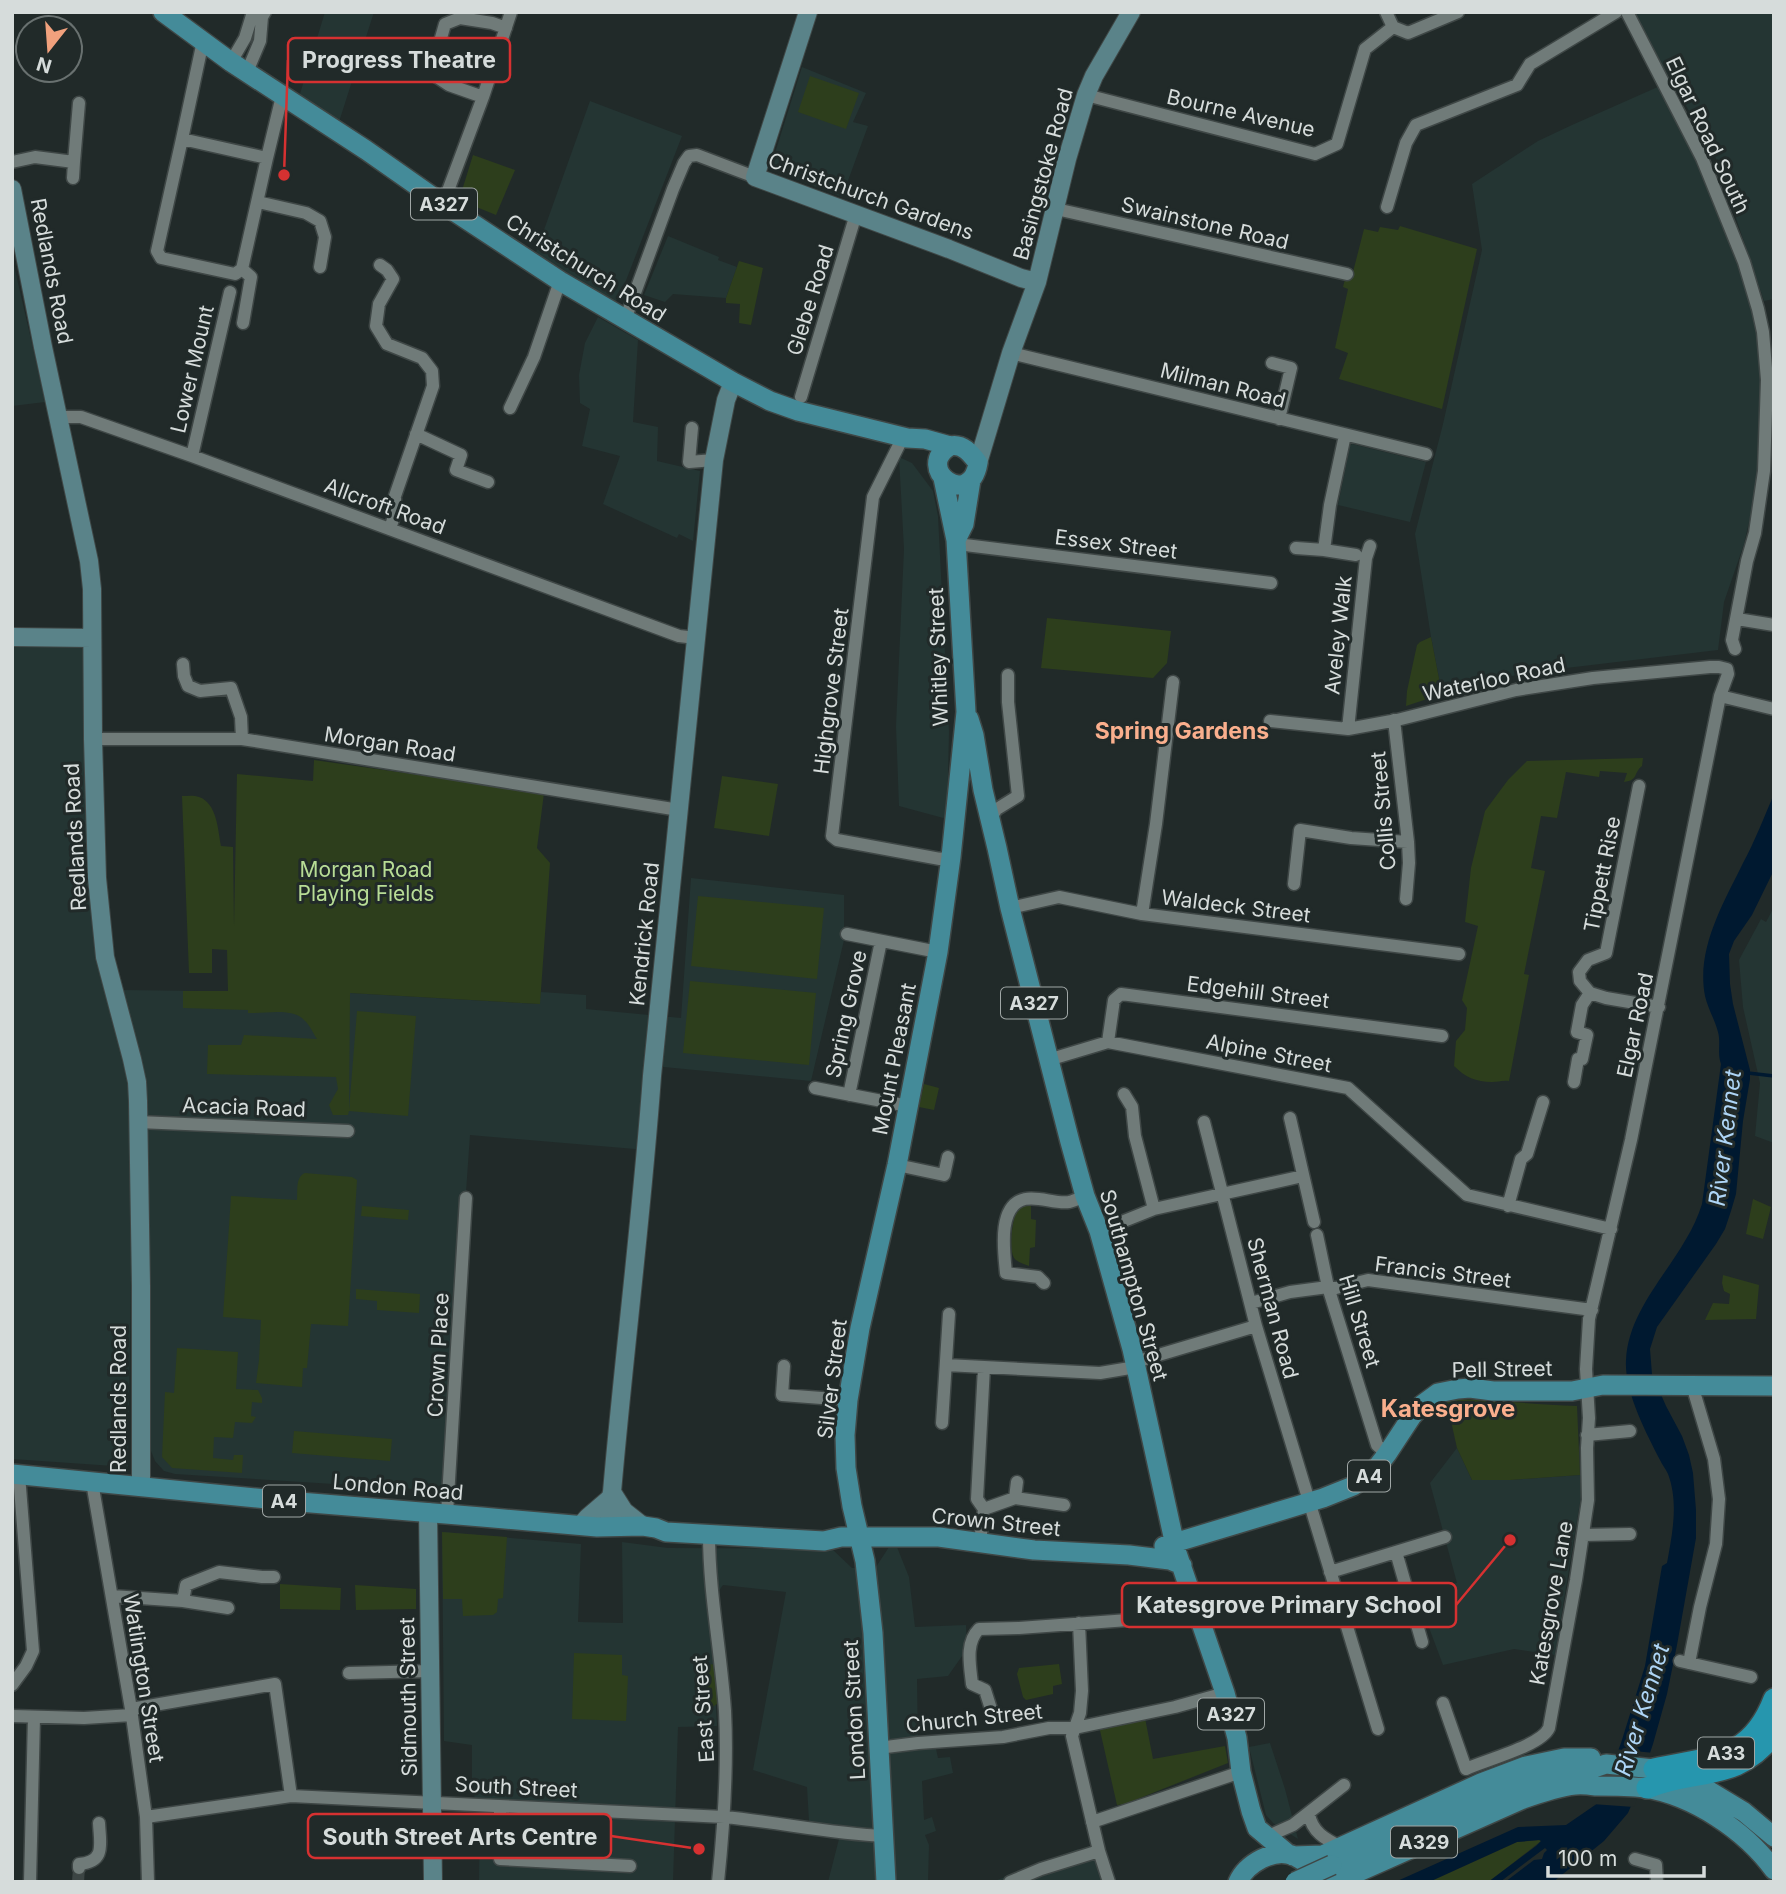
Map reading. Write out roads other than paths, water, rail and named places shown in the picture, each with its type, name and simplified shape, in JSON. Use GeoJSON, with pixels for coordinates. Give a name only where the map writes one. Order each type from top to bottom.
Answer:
{"type":"FeatureCollection","features":[{"type":"Feature","properties":{"kind":"highway","name":"A33"},"geometry":{"type":"LineString","coordinates":[[1650,1779],[1736,1749],[1757,1730],[1774,1699]]}},
{"type":"Feature","properties":{"kind":"highway","name":"A33"},"geometry":{"type":"LineString","coordinates":[[1650,1779],[1662,1782],[1734,1767],[1758,1751],[1774,1733]]}},
{"type":"Feature","properties":{"kind":"main road","name":"Christchurch Road"},"geometry":{"type":"LineString","coordinates":[[163,12],[239,67],[560,281],[733,382],[770,401],[798,411],[905,438],[925,439],[956,447]]}},
{"type":"Feature","properties":{"kind":"main road"},"geometry":{"type":"LineString","coordinates":[[905,438],[940,473],[951,484],[965,484],[975,471],[970,453],[956,447],[944,450],[939,458],[940,473]]}},
{"type":"Feature","properties":{"kind":"main road","name":"Whitley Street"},"geometry":{"type":"LineString","coordinates":[[957,542],[964,524],[975,471]]}},
{"type":"Feature","properties":{"kind":"main road","name":"Whitley Street"},"geometry":{"type":"LineString","coordinates":[[940,473],[957,542],[966,712],[951,857]]}},
{"type":"Feature","properties":{"kind":"main road","name":"Southampton Street"},"geometry":{"type":"LineString","coordinates":[[966,712],[974,736],[989,819],[1048,1060],[1085,1196],[1099,1231],[1135,1365],[1175,1543],[1225,1693],[1251,1811],[1257,1828],[1266,1837],[1291,1855],[1333,1877]]}},
{"type":"Feature","properties":{"kind":"main road","name":"Mount Pleasant"},"geometry":{"type":"LineString","coordinates":[[873,1268],[897,1165],[937,952],[951,857]]}},
{"type":"Feature","properties":{"kind":"main road","name":"Silver Street"},"geometry":{"type":"LineString","coordinates":[[858,1537],[846,1468],[845,1435],[848,1399],[873,1268]]}},
{"type":"Feature","properties":{"kind":"main road","name":"A4"},"geometry":{"type":"LineString","coordinates":[[1587,1389],[1602,1385],[1774,1386]]}},
{"type":"Feature","properties":{"kind":"main road","name":"Pell Street"},"geometry":{"type":"LineString","coordinates":[[1175,1543],[1308,1503],[1360,1482],[1374,1471],[1412,1416],[1438,1393],[1458,1389],[1587,1389]]}},
{"type":"Feature","properties":{"kind":"main road","name":"London Road"},"geometry":{"type":"LineString","coordinates":[[16,1475],[581,1525],[643,1526],[666,1532],[824,1541],[858,1537]]}},
{"type":"Feature","properties":{"kind":"main road"},"geometry":{"type":"LineString","coordinates":[[824,1541],[852,1506]]}},
{"type":"Feature","properties":{"kind":"main road","name":"London Road"},"geometry":{"type":"LineString","coordinates":[[613,1526],[616,1533],[627,1537],[655,1538],[666,1532]]}},
{"type":"Feature","properties":{"kind":"main road","name":"Pell Street"},"geometry":{"type":"LineString","coordinates":[[1182,1564],[1189,1551],[1215,1532]]}},
{"type":"Feature","properties":{"kind":"main road","name":"Crown Street"},"geometry":{"type":"LineString","coordinates":[[858,1537],[939,1537],[1057,1552],[1129,1555],[1182,1564]]}},
{"type":"Feature","properties":{"kind":"main road","name":"London Street"},"geometry":{"type":"LineString","coordinates":[[858,1537],[865,1561],[873,1633],[886,1882]]}},
{"type":"Feature","properties":{"kind":"main road","name":"London Road"},"geometry":{"type":"LineString","coordinates":[[824,1541],[865,1561]]}},
{"type":"Feature","properties":{"kind":"main road","name":"Crown Street"},"geometry":{"type":"LineString","coordinates":[[1129,1555],[1175,1543]]}},
{"type":"Feature","properties":{"kind":"main road","name":"A329"},"geometry":{"type":"LineString","coordinates":[[1291,1855],[1319,1856],[1481,1783],[1526,1766],[1564,1758],[1591,1758],[1650,1779],[1728,1824],[1760,1852],[1774,1870]]}},
{"type":"Feature","properties":{"kind":"main road","name":"A329"},"geometry":{"type":"LineString","coordinates":[[1333,1877],[1517,1784],[1606,1764]]}},
{"type":"Feature","properties":{"kind":"main road"},"geometry":{"type":"LineString","coordinates":[[1680,1778],[1726,1799],[1774,1837]]}},
{"type":"Feature","properties":{"kind":"main road","name":"A329"},"geometry":{"type":"LineString","coordinates":[[1295,1882],[1333,1877],[1537,1794],[1571,1785],[1596,1786],[1650,1779]]}},
{"type":"Feature","properties":{"kind":"main road","name":"A329"},"geometry":{"type":"LineString","coordinates":[[1368,1882],[1526,1811],[1596,1786]]}},
{"type":"Feature","properties":{"kind":"main road"},"geometry":{"type":"LineString","coordinates":[[1238,1882],[1244,1871],[1256,1861],[1277,1855],[1291,1855]]}},
{"type":"Feature","properties":{"kind":"street"},"geometry":{"type":"LineString","coordinates":[[239,67],[253,12]]}},
{"type":"Feature","properties":{"kind":"street"},"geometry":{"type":"LineString","coordinates":[[239,67],[260,41],[265,12]]}},
{"type":"Feature","properties":{"kind":"street"},"geometry":{"type":"LineString","coordinates":[[443,204],[511,12]]}},
{"type":"Feature","properties":{"kind":"street"},"geometry":{"type":"LineString","coordinates":[[755,177],[808,12]]}},
{"type":"Feature","properties":{"kind":"street","name":"Basingstoke Road"},"geometry":{"type":"LineString","coordinates":[[1011,353],[1037,282],[1086,95],[1130,12]]}},
{"type":"Feature","properties":{"kind":"street"},"geometry":{"type":"LineString","coordinates":[[1386,12],[1393,27],[1408,33],[1458,12]]}},
{"type":"Feature","properties":{"kind":"street"},"geometry":{"type":"LineString","coordinates":[[1387,207],[1406,143],[1416,125],[1517,85],[1530,64],[1616,12]]}},
{"type":"Feature","properties":{"kind":"street","name":"Elgar Road South"},"geometry":{"type":"LineString","coordinates":[[1627,12],[1702,158],[1744,262],[1763,332],[1767,380],[1764,471],[1755,533],[1746,561],[1732,640],[1735,649]]}},
{"type":"Feature","properties":{"kind":"street"},"geometry":{"type":"LineString","coordinates":[[483,97],[449,85],[431,73],[445,24],[460,18],[506,28]]}},
{"type":"Feature","properties":{"kind":"street","name":"Bourne Avenue"},"geometry":{"type":"LineString","coordinates":[[1086,95],[1315,153],[1337,144],[1365,49],[1393,27]]}},
{"type":"Feature","properties":{"kind":"street"},"geometry":{"type":"LineString","coordinates":[[203,41],[157,251],[161,258],[235,274],[242,269],[282,96]]}},
{"type":"Feature","properties":{"kind":"street"},"geometry":{"type":"LineString","coordinates":[[73,178],[79,103]]}},
{"type":"Feature","properties":{"kind":"street"},"geometry":{"type":"LineString","coordinates":[[182,139],[267,158]]}},
{"type":"Feature","properties":{"kind":"street","name":"Christchurch Gardens"},"geometry":{"type":"LineString","coordinates":[[625,320],[684,163],[689,156],[697,155],[1037,282]]}},
{"type":"Feature","properties":{"kind":"street"},"geometry":{"type":"LineString","coordinates":[[12,162],[35,157],[74,162]]}},
{"type":"Feature","properties":{"kind":"street","name":"Redlands Road"},"geometry":{"type":"LineString","coordinates":[[12,189],[15,223],[59,417],[89,561],[92,589],[97,878],[105,957],[137,1082],[141,1487]]}},
{"type":"Feature","properties":{"kind":"street"},"geometry":{"type":"LineString","coordinates":[[258,202],[306,213],[320,221],[325,237],[320,267]]}},
{"type":"Feature","properties":{"kind":"street","name":"Swainstone Road"},"geometry":{"type":"LineString","coordinates":[[1056,209],[1346,274]]}},
{"type":"Feature","properties":{"kind":"street","name":"Glebe Road"},"geometry":{"type":"LineString","coordinates":[[801,397],[856,214]]}},
{"type":"Feature","properties":{"kind":"street"},"geometry":{"type":"LineString","coordinates":[[380,265],[393,279],[379,304],[376,326],[387,344],[422,358],[432,371],[433,387],[395,496],[395,513],[390,529]]}},
{"type":"Feature","properties":{"kind":"street"},"geometry":{"type":"LineString","coordinates":[[242,269],[251,277],[243,323]]}},
{"type":"Feature","properties":{"kind":"street"},"geometry":{"type":"LineString","coordinates":[[510,408],[534,357],[560,281]]}},
{"type":"Feature","properties":{"kind":"street","name":"Lower Mount"},"geometry":{"type":"LineString","coordinates":[[192,456],[230,292]]}},
{"type":"Feature","properties":{"kind":"street","name":"Milman Road"},"geometry":{"type":"LineString","coordinates":[[1011,353],[1426,454]]}},
{"type":"Feature","properties":{"kind":"street","name":"Whitley Street"},"geometry":{"type":"LineString","coordinates":[[975,471],[1011,353]]}},
{"type":"Feature","properties":{"kind":"street"},"geometry":{"type":"LineString","coordinates":[[1272,363],[1291,368],[1279,419]]}},
{"type":"Feature","properties":{"kind":"street","name":"Kendrick Road"},"geometry":{"type":"LineString","coordinates":[[613,1526],[609,1518],[610,1495],[647,1150],[652,1076],[714,460],[726,400],[733,382]]}},
{"type":"Feature","properties":{"kind":"street","name":"Allcroft Road"},"geometry":{"type":"LineString","coordinates":[[59,417],[81,417],[679,636],[696,638]]}},
{"type":"Feature","properties":{"kind":"street","name":"Whitley Street"},"geometry":{"type":"LineString","coordinates":[[956,447],[977,434],[990,420]]}},
{"type":"Feature","properties":{"kind":"street"},"geometry":{"type":"LineString","coordinates":[[692,428],[689,462],[714,460]]}},
{"type":"Feature","properties":{"kind":"street"},"geometry":{"type":"LineString","coordinates":[[416,435],[461,455],[456,470],[488,482]]}},
{"type":"Feature","properties":{"kind":"street"},"geometry":{"type":"LineString","coordinates":[[1324,550],[1330,505],[1345,435]]}},
{"type":"Feature","properties":{"kind":"street","name":"Highgrove Street"},"geometry":{"type":"LineString","coordinates":[[905,438],[873,497],[832,836],[837,840],[940,859],[951,857]]}},
{"type":"Feature","properties":{"kind":"street","name":"Essex Street"},"geometry":{"type":"LineString","coordinates":[[957,542],[1271,583]]}},
{"type":"Feature","properties":{"kind":"street","name":"Aveley Walk"},"geometry":{"type":"LineString","coordinates":[[1348,729],[1366,558],[1370,546]]}},
{"type":"Feature","properties":{"kind":"street"},"geometry":{"type":"LineString","coordinates":[[1296,548],[1356,555]]}},
{"type":"Feature","properties":{"kind":"street"},"geometry":{"type":"LineString","coordinates":[[1737,619],[1774,625]]}},
{"type":"Feature","properties":{"kind":"street"},"geometry":{"type":"LineString","coordinates":[[12,637],[92,638]]}},
{"type":"Feature","properties":{"kind":"street"},"geometry":{"type":"LineString","coordinates":[[183,664],[188,686],[200,691],[233,682],[241,717],[242,739]]}},
{"type":"Feature","properties":{"kind":"street","name":"Waterloo Road"},"geometry":{"type":"LineString","coordinates":[[1270,720],[1348,729],[1516,690],[1593,678],[1710,667],[1727,669]]}},
{"type":"Feature","properties":{"kind":"street","name":"Elgar Road"},"geometry":{"type":"LineString","coordinates":[[1587,1389],[1591,1310],[1659,1007],[1727,669]]}},
{"type":"Feature","properties":{"kind":"street"},"geometry":{"type":"LineString","coordinates":[[989,819],[997,809],[1018,796],[1008,702],[1008,675]]}},
{"type":"Feature","properties":{"kind":"street"},"geometry":{"type":"LineString","coordinates":[[1142,914],[1173,682]]}},
{"type":"Feature","properties":{"kind":"street"},"geometry":{"type":"LineString","coordinates":[[1720,696],[1774,709]]}},
{"type":"Feature","properties":{"kind":"street","name":"Collis Street"},"geometry":{"type":"LineString","coordinates":[[1394,720],[1408,842],[1406,899]]}},
{"type":"Feature","properties":{"kind":"street","name":"Morgan Road"},"geometry":{"type":"LineString","coordinates":[[93,739],[242,739],[679,810]]}},
{"type":"Feature","properties":{"kind":"street","name":"Tippett Rise"},"geometry":{"type":"LineString","coordinates":[[1590,993],[1580,981],[1579,972],[1588,960],[1606,953],[1639,786]]}},
{"type":"Feature","properties":{"kind":"street"},"geometry":{"type":"LineString","coordinates":[[983,790],[990,797],[1005,804]]}},
{"type":"Feature","properties":{"kind":"street"},"geometry":{"type":"LineString","coordinates":[[1294,884],[1301,826],[1351,838],[1408,842]]}},
{"type":"Feature","properties":{"kind":"street","name":"Waldeck Street"},"geometry":{"type":"LineString","coordinates":[[1010,908],[1059,897],[1142,914],[1459,954]]}},
{"type":"Feature","properties":{"kind":"street"},"geometry":{"type":"LineString","coordinates":[[847,934],[937,952]]}},
{"type":"Feature","properties":{"kind":"street","name":"Spring Grove"},"geometry":{"type":"LineString","coordinates":[[849,1095],[881,941]]}},
{"type":"Feature","properties":{"kind":"street"},"geometry":{"type":"LineString","coordinates":[[1574,1082],[1578,1059],[1582,1059],[1587,1035],[1577,1032],[1582,1005],[1590,993],[1659,1007]]}},
{"type":"Feature","properties":{"kind":"street","name":"Edgehill Street"},"geometry":{"type":"LineString","coordinates":[[1108,1042],[1114,1000],[1121,994],[1442,1036]]}},
{"type":"Feature","properties":{"kind":"street","name":"Alpine Street"},"geometry":{"type":"LineString","coordinates":[[1048,1060],[1108,1042],[1348,1088],[1467,1195],[1611,1229]]}},
{"type":"Feature","properties":{"kind":"street"},"geometry":{"type":"LineString","coordinates":[[814,1088],[908,1106]]}},
{"type":"Feature","properties":{"kind":"street"},"geometry":{"type":"LineString","coordinates":[[1124,1094],[1132,1107],[1135,1136],[1154,1209]]}},
{"type":"Feature","properties":{"kind":"street"},"geometry":{"type":"LineString","coordinates":[[1508,1206],[1521,1159],[1527,1154],[1543,1102]]}},
{"type":"Feature","properties":{"kind":"street","name":"Hill Street"},"geometry":{"type":"LineString","coordinates":[[1290,1118],[1328,1287],[1377,1445],[1387,1454]]}},
{"type":"Feature","properties":{"kind":"street","name":"Acacia Road"},"geometry":{"type":"LineString","coordinates":[[138,1122],[348,1131]]}},
{"type":"Feature","properties":{"kind":"street","name":"Sherman Road"},"geometry":{"type":"LineString","coordinates":[[1203,1122],[1256,1326],[1378,1729]]}},
{"type":"Feature","properties":{"kind":"street"},"geometry":{"type":"LineString","coordinates":[[897,1165],[944,1175],[948,1157]]}},
{"type":"Feature","properties":{"kind":"street"},"geometry":{"type":"LineString","coordinates":[[1099,1231],[1154,1209],[1303,1175]]}},
{"type":"Feature","properties":{"kind":"street"},"geometry":{"type":"LineString","coordinates":[[1044,1283],[1038,1277],[1006,1273],[1005,1218],[1012,1205],[1025,1199],[1070,1202],[1085,1196]]}},
{"type":"Feature","properties":{"kind":"street","name":"Crown Place"},"geometry":{"type":"LineString","coordinates":[[438,1513],[466,1198]]}},
{"type":"Feature","properties":{"kind":"street","name":"Francis Street"},"geometry":{"type":"LineString","coordinates":[[1251,1303],[1290,1292],[1336,1288],[1368,1280],[1591,1310]]}},
{"type":"Feature","properties":{"kind":"street"},"geometry":{"type":"LineString","coordinates":[[942,1423],[949,1314]]}},
{"type":"Feature","properties":{"kind":"street"},"geometry":{"type":"LineString","coordinates":[[946,1365],[1100,1373],[1135,1365],[1256,1326]]}},
{"type":"Feature","properties":{"kind":"street"},"geometry":{"type":"LineString","coordinates":[[784,1366],[782,1395],[848,1399]]}},
{"type":"Feature","properties":{"kind":"street"},"geometry":{"type":"LineString","coordinates":[[980,1542],[984,1367]]}},
{"type":"Feature","properties":{"kind":"street"},"geometry":{"type":"LineString","coordinates":[[1692,1385],[1714,1460],[1719,1499],[1716,1544],[1684,1662],[1751,1677]]}},
{"type":"Feature","properties":{"kind":"street","name":"Katesgrove Lane"},"geometry":{"type":"LineString","coordinates":[[1443,1703],[1466,1769],[1535,1742],[1548,1732],[1583,1535],[1588,1492],[1587,1389]]}},
{"type":"Feature","properties":{"kind":"street"},"geometry":{"type":"LineString","coordinates":[[1587,1435],[1630,1431]]}},
{"type":"Feature","properties":{"kind":"street"},"geometry":{"type":"LineString","coordinates":[[12,1685],[33,1651],[16,1475]]}},
{"type":"Feature","properties":{"kind":"street","name":"Watlington Street"},"geometry":{"type":"LineString","coordinates":[[92,1482],[146,1817],[148,1882]]}},
{"type":"Feature","properties":{"kind":"street"},"geometry":{"type":"LineString","coordinates":[[1015,1498],[1017,1482]]}},
{"type":"Feature","properties":{"kind":"street"},"geometry":{"type":"LineString","coordinates":[[581,1525],[610,1495],[643,1526]]}},
{"type":"Feature","properties":{"kind":"street"},"geometry":{"type":"LineString","coordinates":[[981,1504],[1015,1498],[1064,1505]]}},
{"type":"Feature","properties":{"kind":"street","name":"Sidmouth Street"},"geometry":{"type":"LineString","coordinates":[[433,1882],[431,1671],[438,1513]]}},
{"type":"Feature","properties":{"kind":"street","name":"East Street"},"geometry":{"type":"LineString","coordinates":[[709,1534],[725,1712],[727,1786],[718,1882]]}},
{"type":"Feature","properties":{"kind":"street"},"geometry":{"type":"LineString","coordinates":[[1583,1535],[1629,1534]]}},
{"type":"Feature","properties":{"kind":"street"},"geometry":{"type":"LineString","coordinates":[[1330,1572],[1446,1537]]}},
{"type":"Feature","properties":{"kind":"street"},"geometry":{"type":"LineString","coordinates":[[1396,1552],[1422,1642]]}},
{"type":"Feature","properties":{"kind":"street"},"geometry":{"type":"LineString","coordinates":[[183,1601],[186,1585],[219,1572],[274,1577]]}},
{"type":"Feature","properties":{"kind":"street"},"geometry":{"type":"LineString","coordinates":[[112,1596],[183,1601],[228,1608]]}},
{"type":"Feature","properties":{"kind":"street"},"geometry":{"type":"LineString","coordinates":[[990,1709],[985,1690],[972,1684],[971,1644],[979,1629],[1020,1629],[1142,1619]]}},
{"type":"Feature","properties":{"kind":"street"},"geometry":{"type":"LineString","coordinates":[[1075,1728],[1080,1713],[1082,1691],[1079,1623]]}},
{"type":"Feature","properties":{"kind":"street"},"geometry":{"type":"LineString","coordinates":[[349,1673],[431,1671]]}},
{"type":"Feature","properties":{"kind":"street"},"geometry":{"type":"LineString","coordinates":[[12,1716],[81,1718],[131,1712],[275,1684],[291,1796]]}},
{"type":"Feature","properties":{"kind":"street","name":"Church Street"},"geometry":{"type":"LineString","coordinates":[[878,1748],[1003,1737],[1049,1728],[1075,1728],[1175,1707],[1225,1693]]}},
{"type":"Feature","properties":{"kind":"street"},"geometry":{"type":"LineString","coordinates":[[30,1882],[34,1717]]}},
{"type":"Feature","properties":{"kind":"street","name":"Church Street"},"geometry":{"type":"LineString","coordinates":[[1075,1728],[1072,1736],[1109,1882]]}},
{"type":"Feature","properties":{"kind":"street"},"geometry":{"type":"LineString","coordinates":[[1092,1822],[1241,1772]]}},
{"type":"Feature","properties":{"kind":"street"},"geometry":{"type":"LineString","coordinates":[[1266,1837],[1293,1825],[1344,1785]]}},
{"type":"Feature","properties":{"kind":"street","name":"South Street"},"geometry":{"type":"LineString","coordinates":[[146,1817],[291,1796],[724,1816],[853,1835],[884,1836]]}},
{"type":"Feature","properties":{"kind":"street"},"geometry":{"type":"LineString","coordinates":[[500,1807],[500,1859],[630,1866]]}},
{"type":"Feature","properties":{"kind":"street"},"geometry":{"type":"LineString","coordinates":[[1309,1814],[1310,1821],[1319,1834],[1341,1847]]}},
{"type":"Feature","properties":{"kind":"street"},"geometry":{"type":"LineString","coordinates":[[79,1868],[79,1864],[91,1863],[98,1856],[99,1824]]}},
{"type":"Feature","properties":{"kind":"street"},"geometry":{"type":"LineString","coordinates":[[1010,1882],[1099,1851]]}},
{"type":"Feature","properties":{"kind":"street"},"geometry":{"type":"LineString","coordinates":[[1635,1860],[1656,1865],[1657,1882]]}},
{"type":"Feature","properties":{"kind":"water","name":"River Kennet"},"geometry":{"type":"Polygon","coordinates":[[[1774,794],[1774,870],[1729,954],[1733,1004],[1750,1070],[1736,1194],[1725,1229],[1657,1327],[1650,1349],[1652,1374],[1689,1455],[1693,1473],[1696,1538],[1667,1694],[1637,1792],[1628,1813],[1604,1841],[1553,1882],[1505,1882],[1534,1860],[1542,1859],[1547,1850],[1545,1848],[1500,1882],[1488,1882],[1536,1846],[1541,1841],[1539,1840],[1517,1842],[1429,1882],[1395,1882],[1518,1827],[1566,1825],[1598,1803],[1621,1743],[1645,1666],[1662,1566],[1667,1563],[1674,1508],[1668,1474],[1632,1398],[1626,1372],[1629,1339],[1647,1299],[1683,1244],[1702,1204],[1721,1064],[1718,1032],[1705,996],[1704,961],[1713,927],[1774,794]]]}},
{"type":"Feature","properties":{"kind":"waterway","name":"River Kennet"},"geometry":{"type":"LineString","coordinates":[[1748,1073],[1774,1076]]}},
{"type":"Feature","properties":{"kind":"tunnel"},"geometry":{"type":"LineString","coordinates":[[78,1882],[79,1868]]}},
{"type":"Feature","properties":{"kind":"place","name":"Progress Theatre"},"geometry":{"type":"Point","coordinates":[284,175]}},
{"type":"Feature","properties":{"kind":"place","name":"Katesgrove Primary School"},"geometry":{"type":"Point","coordinates":[1510,1540]}},
{"type":"Feature","properties":{"kind":"place","name":"South Street Arts Centre"},"geometry":{"type":"Point","coordinates":[699,1849]}},
{"type":"Feature","properties":{"kind":"district","name":"Spring Gardens"},"geometry":{"type":"Point","coordinates":[1182,731]}},
{"type":"Feature","properties":{"kind":"district","name":"Katesgrove"},"geometry":{"type":"Point","coordinates":[1448,1408]}},
{"type":"Feature","properties":{"kind":"park label","name":"Morgan Road Playing Fields"},"geometry":{"type":"Point","coordinates":[366,881]}}]}
